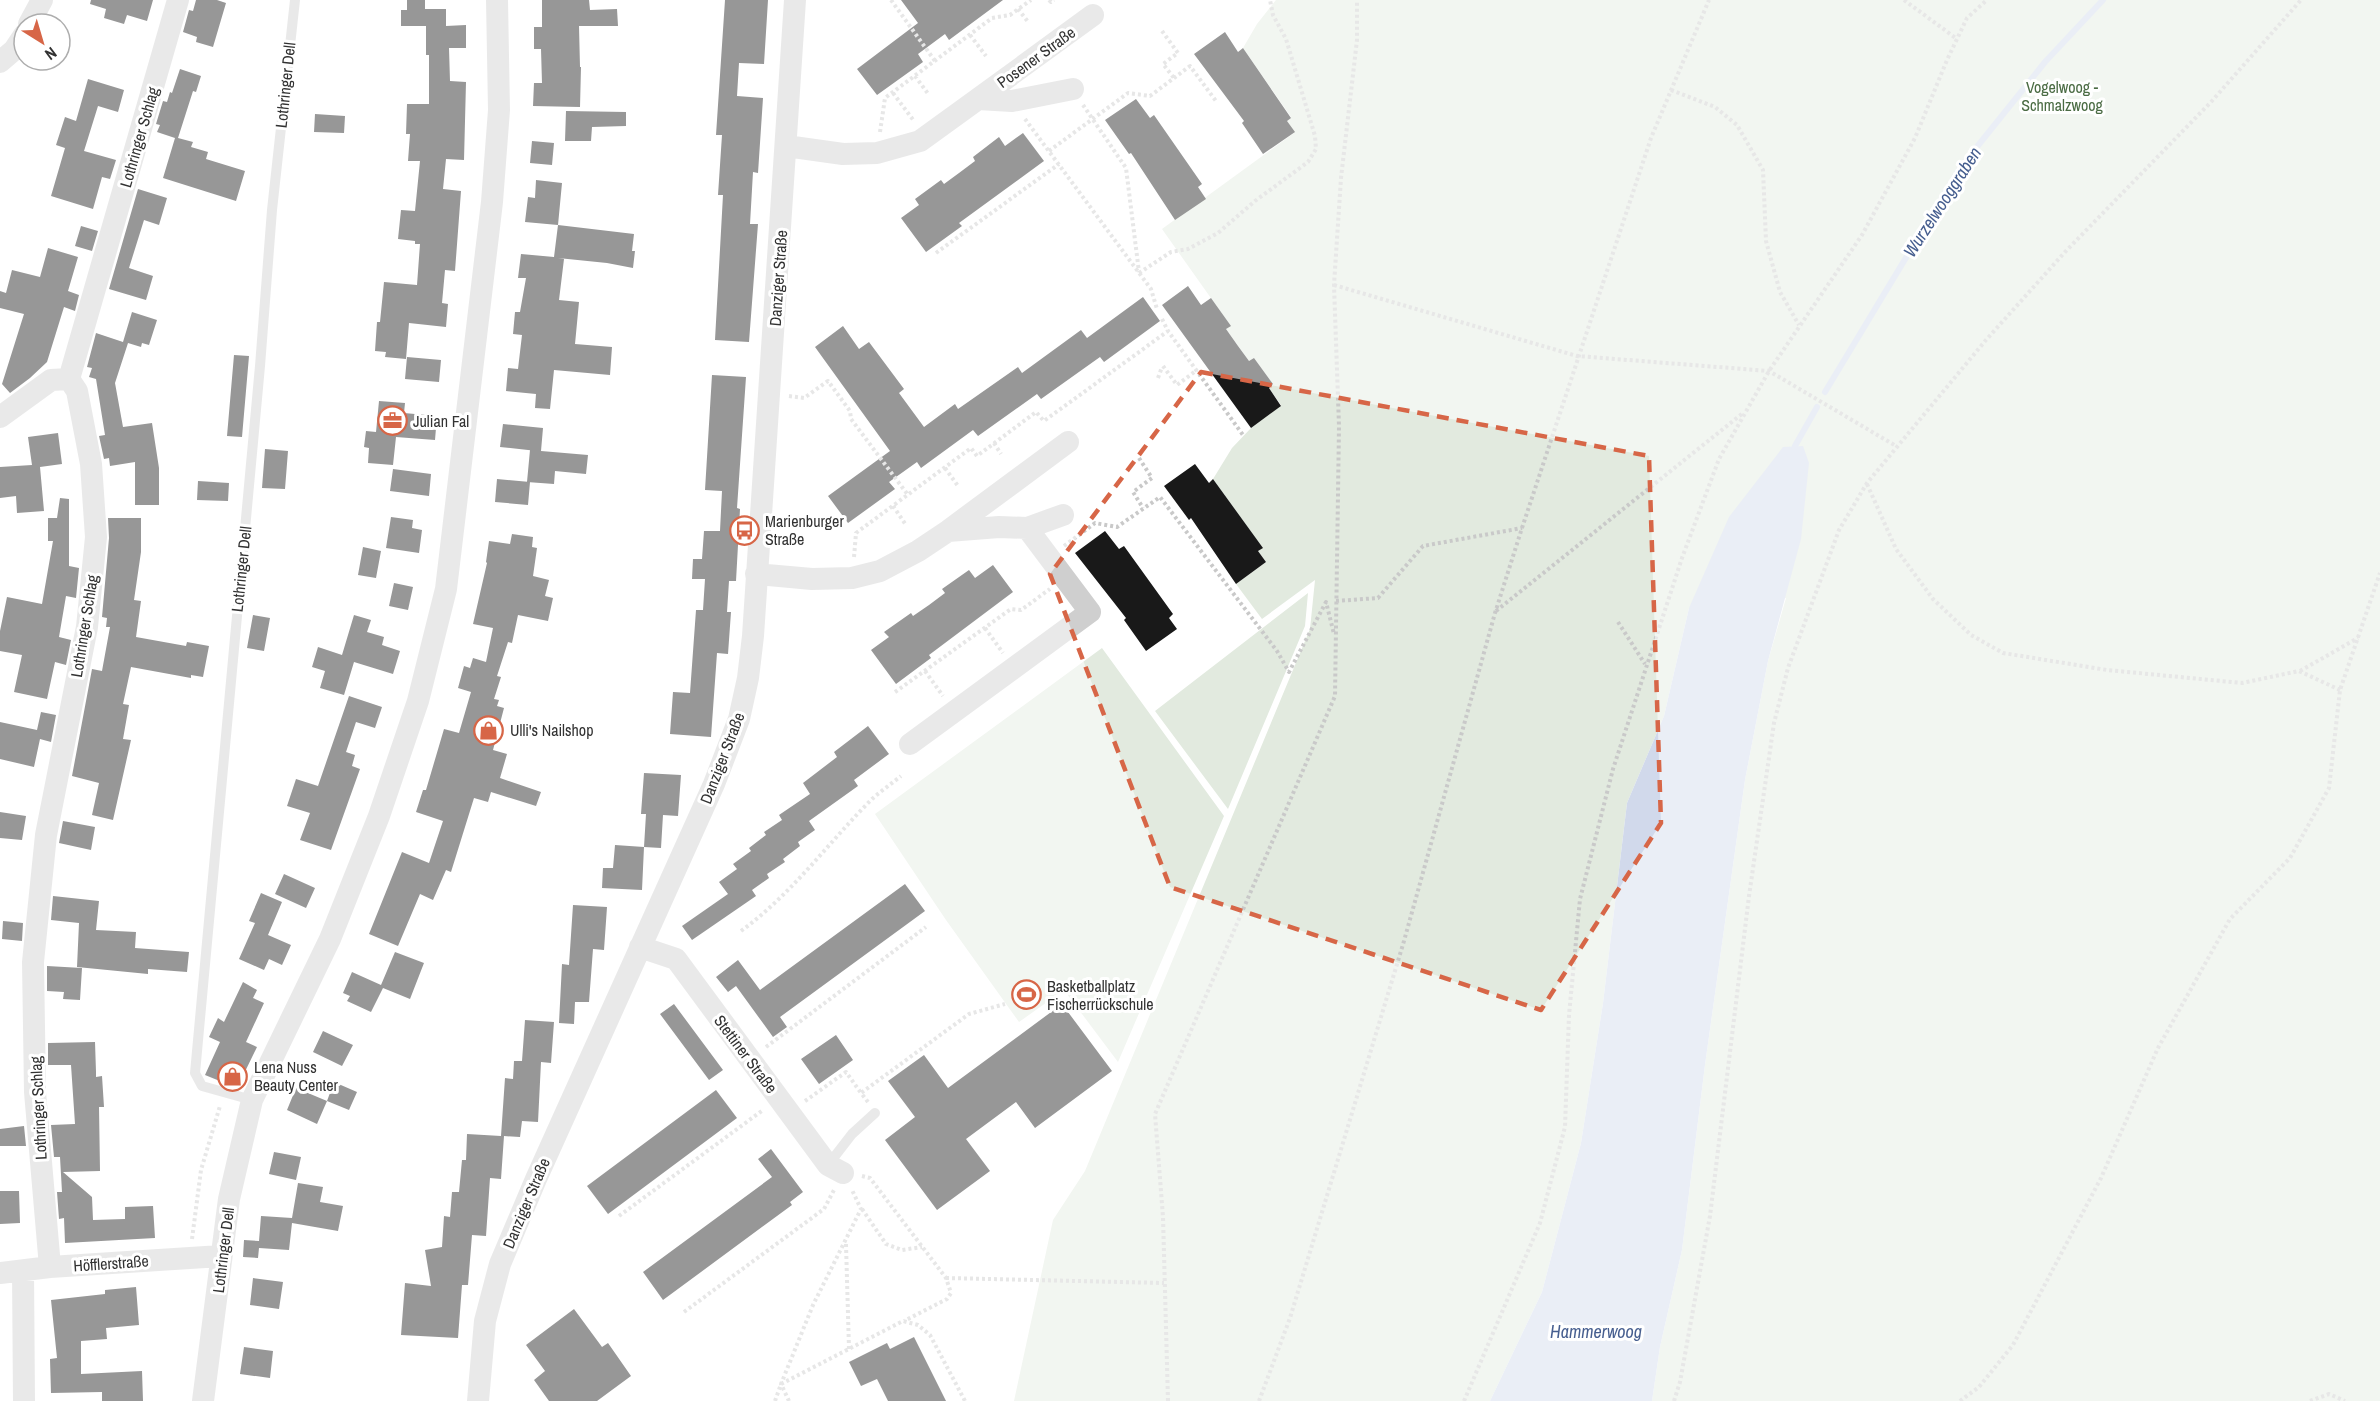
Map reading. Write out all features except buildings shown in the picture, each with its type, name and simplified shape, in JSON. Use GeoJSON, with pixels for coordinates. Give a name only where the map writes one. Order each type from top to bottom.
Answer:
{"type":"FeatureCollection","features":[{"type":"Feature","properties":{"kind":"street","name":"Lothringer Schlag"},"geometry":{"type":"LineString","coordinates":[[50,1267],[35,1092],[33,962],[46,835],[87,627],[96,537],[92,464],[77,391],[69,379],[178,0]]}},
{"type":"Feature","properties":{"kind":"street","name":"Lothringer Dell"},"geometry":{"type":"LineString","coordinates":[[203,1401],[229,1199],[252,1100],[330,939],[379,816],[418,701],[446,589],[492,201],[499,110],[497,0]]}},
{"type":"Feature","properties":{"kind":"street","name":"Danziger Straße"},"geometry":{"type":"LineString","coordinates":[[478,1401],[485,1321],[500,1264],[714,784],[739,719],[748,678],[753,636],[795,0]]}},
{"type":"Feature","properties":{"kind":"street","name":"Posener Straße"},"geometry":{"type":"LineString","coordinates":[[786,146],[843,154],[877,153],[920,141],[1094,15]]}},
{"type":"Feature","properties":{"kind":"street"},"geometry":{"type":"LineString","coordinates":[[0,62],[12,52]]}},
{"type":"Feature","properties":{"kind":"street","name":"Posener Straße"},"geometry":{"type":"LineString","coordinates":[[978,99],[1012,101],[1073,89]]}},
{"type":"Feature","properties":{"kind":"street"},"geometry":{"type":"LineString","coordinates":[[0,417],[51,380],[69,379]]}},
{"type":"Feature","properties":{"kind":"street"},"geometry":{"type":"LineString","coordinates":[[756,574],[812,579],[852,578],[880,571],[918,551],[948,531],[1068,442]]}},
{"type":"Feature","properties":{"kind":"street"},"geometry":{"type":"LineString","coordinates":[[948,531],[999,526],[1027,528],[1063,515]]}},
{"type":"Feature","properties":{"kind":"street"},"geometry":{"type":"LineString","coordinates":[[910,744],[1090,612],[1027,528]]}},
{"type":"Feature","properties":{"kind":"street","name":"Stettiner Straße"},"geometry":{"type":"LineString","coordinates":[[640,947],[676,959],[779,1098],[836,1169]]}},
{"type":"Feature","properties":{"kind":"street","name":"Höfflerstraße"},"geometry":{"type":"LineString","coordinates":[[0,1273],[50,1267],[222,1256]]}},
{"type":"Feature","properties":{"kind":"street"},"geometry":{"type":"LineString","coordinates":[[23,1271],[24,1401]]}},
{"type":"Feature","properties":{"kind":"lane","name":"Lothringer Dell"},"geometry":{"type":"LineString","coordinates":[[252,1100],[202,1086],[195,1073],[258,388],[272,210],[295,0]]}},
{"type":"Feature","properties":{"kind":"lane"},"geometry":{"type":"LineString","coordinates":[[836,1169],[852,1134],[875,1113]]}},
{"type":"Feature","properties":{"kind":"path"},"geometry":{"type":"LineString","coordinates":[[891,0],[935,61]]}},
{"type":"Feature","properties":{"kind":"path"},"geometry":{"type":"LineString","coordinates":[[877,153],[885,98],[992,18],[1010,15],[1031,0]]}},
{"type":"Feature","properties":{"kind":"path"},"geometry":{"type":"LineString","coordinates":[[1049,0],[1051,2],[1054,0]]}},
{"type":"Feature","properties":{"kind":"path"},"geometry":{"type":"LineString","coordinates":[[1139,273],[1171,252],[1188,249],[1218,233],[1255,201],[1308,162],[1316,149],[1315,136],[1287,39],[1273,15],[1269,0]]}},
{"type":"Feature","properties":{"kind":"path"},"geometry":{"type":"LineString","coordinates":[[1168,1401],[1163,1217],[1155,1114],[1335,696],[1339,426],[1334,285],[1341,178],[1357,40],[1357,0]]}},
{"type":"Feature","properties":{"kind":"path"},"geometry":{"type":"LineString","coordinates":[[1259,1401],[1290,1318],[1404,941],[1495,612],[1577,356],[1651,138],[1709,0]]}},
{"type":"Feature","properties":{"kind":"path"},"geometry":{"type":"LineString","coordinates":[[1904,0],[1957,39]]}},
{"type":"Feature","properties":{"kind":"path"},"geometry":{"type":"LineString","coordinates":[[1464,1401],[1540,1223],[1565,1127],[1569,1015],[1580,900],[1613,769],[1646,664],[1719,459],[1769,371],[1862,235],[1915,138],[1967,18],[1988,0]]}},
{"type":"Feature","properties":{"kind":"path"},"geometry":{"type":"LineString","coordinates":[[1674,1401],[1680,1382],[1710,1216],[1749,896],[1774,723],[1788,668],[1839,530],[1867,483],[1986,340],[2065,252],[2211,102],[2301,0]]}},
{"type":"Feature","properties":{"kind":"path"},"geometry":{"type":"LineString","coordinates":[[1018,9],[1029,23]]}},
{"type":"Feature","properties":{"kind":"path"},"geometry":{"type":"LineString","coordinates":[[1162,31],[1178,53],[1163,63],[1174,78]]}},
{"type":"Feature","properties":{"kind":"path"},"geometry":{"type":"LineString","coordinates":[[970,35],[986,56]]}},
{"type":"Feature","properties":{"kind":"path"},"geometry":{"type":"LineString","coordinates":[[1049,151],[1128,93],[1150,96],[1190,66],[1216,101]]}},
{"type":"Feature","properties":{"kind":"path"},"geometry":{"type":"LineString","coordinates":[[915,76],[929,95]]}},
{"type":"Feature","properties":{"kind":"path"},"geometry":{"type":"LineString","coordinates":[[1073,89],[1091,120],[1126,168],[1139,273]]}},
{"type":"Feature","properties":{"kind":"path"},"geometry":{"type":"LineString","coordinates":[[1671,90],[1715,106],[1737,125],[1763,170],[1766,241],[1780,292],[1799,326]]}},
{"type":"Feature","properties":{"kind":"path"},"geometry":{"type":"LineString","coordinates":[[892,93],[906,111]]}},
{"type":"Feature","properties":{"kind":"path"},"geometry":{"type":"LineString","coordinates":[[1012,101],[1151,289],[1157,309]]}},
{"type":"Feature","properties":{"kind":"path"},"geometry":{"type":"LineString","coordinates":[[936,253],[1059,164]]}},
{"type":"Feature","properties":{"kind":"path"},"geometry":{"type":"LineString","coordinates":[[1334,285],[1577,356],[1769,371],[1896,446]]}},
{"type":"Feature","properties":{"kind":"path"},"geometry":{"type":"LineString","coordinates":[[1162,319],[1168,331],[1243,435]]}},
{"type":"Feature","properties":{"kind":"path"},"geometry":{"type":"LineString","coordinates":[[852,578],[856,533],[971,448],[977,456],[1036,412],[1044,421],[1168,331]]}},
{"type":"Feature","properties":{"kind":"path"},"geometry":{"type":"LineString","coordinates":[[1158,378],[1163,366],[1177,385],[1197,370]]}},
{"type":"Feature","properties":{"kind":"path"},"geometry":{"type":"LineString","coordinates":[[787,396],[804,398],[828,381],[850,411],[851,419],[909,495]]}},
{"type":"Feature","properties":{"kind":"path"},"geometry":{"type":"LineString","coordinates":[[1495,612],[1746,410]]}},
{"type":"Feature","properties":{"kind":"path"},"geometry":{"type":"LineString","coordinates":[[994,443],[1001,454]]}},
{"type":"Feature","properties":{"kind":"path"},"geometry":{"type":"LineString","coordinates":[[1139,458],[1152,478],[1133,492],[1143,508]]}},
{"type":"Feature","properties":{"kind":"path"},"geometry":{"type":"LineString","coordinates":[[945,468],[958,486]]}},
{"type":"Feature","properties":{"kind":"path"},"geometry":{"type":"LineString","coordinates":[[1867,483],[1896,549],[1933,599],[1971,635],[2003,653],[2107,670],[2242,683],[2299,671],[2358,638]]}},
{"type":"Feature","properties":{"kind":"path"},"geometry":{"type":"LineString","coordinates":[[1049,557],[1095,523],[1117,527],[1160,497],[1277,651],[1289,672],[1326,603],[1336,640]]}},
{"type":"Feature","properties":{"kind":"path"},"geometry":{"type":"LineString","coordinates":[[893,506],[906,525]]}},
{"type":"Feature","properties":{"kind":"path"},"geometry":{"type":"LineString","coordinates":[[1336,601],[1378,598],[1423,546],[1522,528]]}},
{"type":"Feature","properties":{"kind":"path"},"geometry":{"type":"LineString","coordinates":[[1960,1401],[1979,1386],[2013,1346],[2101,1178],[2158,1048],[2230,919],[2290,858],[2329,788],[2340,690],[2380,573]]}},
{"type":"Feature","properties":{"kind":"path"},"geometry":{"type":"LineString","coordinates":[[895,692],[1011,609],[1021,610],[1065,578]]}},
{"type":"Feature","properties":{"kind":"path"},"geometry":{"type":"LineString","coordinates":[[1618,622],[1646,664]]}},
{"type":"Feature","properties":{"kind":"path"},"geometry":{"type":"LineString","coordinates":[[985,628],[1015,668]]}},
{"type":"Feature","properties":{"kind":"path"},"geometry":{"type":"LineString","coordinates":[[925,671],[954,711]]}},
{"type":"Feature","properties":{"kind":"path"},"geometry":{"type":"LineString","coordinates":[[2299,671],[2340,690]]}},
{"type":"Feature","properties":{"kind":"path"},"geometry":{"type":"LineString","coordinates":[[741,932],[771,907],[873,798],[901,776]]}},
{"type":"Feature","properties":{"kind":"path"},"geometry":{"type":"LineString","coordinates":[[777,1038],[926,927]]}},
{"type":"Feature","properties":{"kind":"path"},"geometry":{"type":"LineString","coordinates":[[861,1093],[969,1014],[1005,1004]]}},
{"type":"Feature","properties":{"kind":"path"},"geometry":{"type":"LineString","coordinates":[[819,1091],[846,1072],[875,1113]]}},
{"type":"Feature","properties":{"kind":"path"},"geometry":{"type":"LineString","coordinates":[[190,1258],[201,1170],[224,1092]]}},
{"type":"Feature","properties":{"kind":"path"},"geometry":{"type":"LineString","coordinates":[[619,1216],[779,1098]]}},
{"type":"Feature","properties":{"kind":"path"},"geometry":{"type":"LineString","coordinates":[[836,1169],[886,1244],[902,1250],[923,1247]]}},
{"type":"Feature","properties":{"kind":"path"},"geometry":{"type":"LineString","coordinates":[[684,1312],[824,1209],[836,1169]]}},
{"type":"Feature","properties":{"kind":"path"},"geometry":{"type":"LineString","coordinates":[[781,1384],[947,1299],[951,1293],[946,1278],[870,1178]]}},
{"type":"Feature","properties":{"kind":"path"},"geometry":{"type":"LineString","coordinates":[[775,1401],[813,1305],[846,1244],[861,1209]]}},
{"type":"Feature","properties":{"kind":"path"},"geometry":{"type":"LineString","coordinates":[[846,1244],[849,1349]]}},
{"type":"Feature","properties":{"kind":"path"},"geometry":{"type":"LineString","coordinates":[[946,1278],[1164,1283]]}},
{"type":"Feature","properties":{"kind":"path"},"geometry":{"type":"LineString","coordinates":[[903,1321],[918,1325],[930,1335],[965,1401]]}},
{"type":"Feature","properties":{"kind":"path"},"geometry":{"type":"LineString","coordinates":[[781,1384],[789,1401]]}},
{"type":"Feature","properties":{"kind":"path"},"geometry":{"type":"LineString","coordinates":[[2310,1401],[2329,1394],[2345,1401]]}},
{"type":"Feature","properties":{"kind":"highlighted area"},"geometry":{"type":"Polygon","coordinates":[[[1201,372],[1649,456],[1661,823],[1541,1010],[1170,887],[1050,574],[1201,372]]]}},
{"type":"Feature","properties":{"kind":"green space","name":"Vogelwoog - Schmalzwoog"},"geometry":{"type":"Polygon","coordinates":[[[1276,0],[2380,0],[2380,1401],[1652,1401],[1660,1347],[1682,1250],[1745,780],[1768,661],[1786,598],[1689,608],[1664,716],[1627,803],[1603,1003],[1581,1143],[1542,1292],[1490,1401],[1014,1401],[1053,1220],[1085,1171],[1310,629],[1315,580],[1262,619],[1236,584],[1266,562],[1258,551],[1262,547],[1213,479],[1232,448],[1251,428],[1281,405],[1269,388],[1273,384],[1254,358],[1249,361],[1226,329],[1230,325],[1162,229],[1294,133],[1287,121],[1291,117],[1243,48],[1257,24],[1276,0]]]}},
{"type":"Feature","properties":{"kind":"green space"},"geometry":{"type":"Polygon","coordinates":[[[1308,593],[1305,626],[1228,809],[1155,711],[1308,593]]]}},
{"type":"Feature","properties":{"kind":"green space"},"geometry":{"type":"Polygon","coordinates":[[[1102,648],[1224,816],[1118,1062],[1064,990],[1019,1022],[946,920],[875,814],[1102,648]]]}},
{"type":"Feature","properties":{"kind":"water","name":"Hammerwoog"},"geometry":{"type":"Polygon","coordinates":[[[1803,446],[1809,463],[1801,539],[1768,661],[1745,780],[1682,1250],[1660,1347],[1652,1401],[1490,1401],[1542,1292],[1581,1143],[1603,1003],[1627,803],[1664,716],[1689,608],[1729,517],[1783,447],[1803,446]]]}},
{"type":"Feature","properties":{"kind":"waterway","name":"Wurzelwooggraben"},"geometry":{"type":"LineString","coordinates":[[1825,392],[1960,168],[2045,62],[2103,0]]}},
{"type":"Feature","properties":{"kind":"waterway"},"geometry":{"type":"LineString","coordinates":[[1795,446],[1817,407]]}},
{"type":"Feature","properties":{"kind":"place","name":"Julian Fal"},"geometry":{"type":"Point","coordinates":[392,421]}},
{"type":"Feature","properties":{"kind":"place","name":"Marienburger Straße"},"geometry":{"type":"Point","coordinates":[744,530]}},
{"type":"Feature","properties":{"kind":"place","name":"Ulli's Nailshop"},"geometry":{"type":"Point","coordinates":[489,730]}},
{"type":"Feature","properties":{"kind":"place","name":"Basketballplatz Fischerrückschule"},"geometry":{"type":"Point","coordinates":[1026,995]}},
{"type":"Feature","properties":{"kind":"place","name":"Lena Nuss Beauty Center"},"geometry":{"type":"Point","coordinates":[233,1076]}}]}
